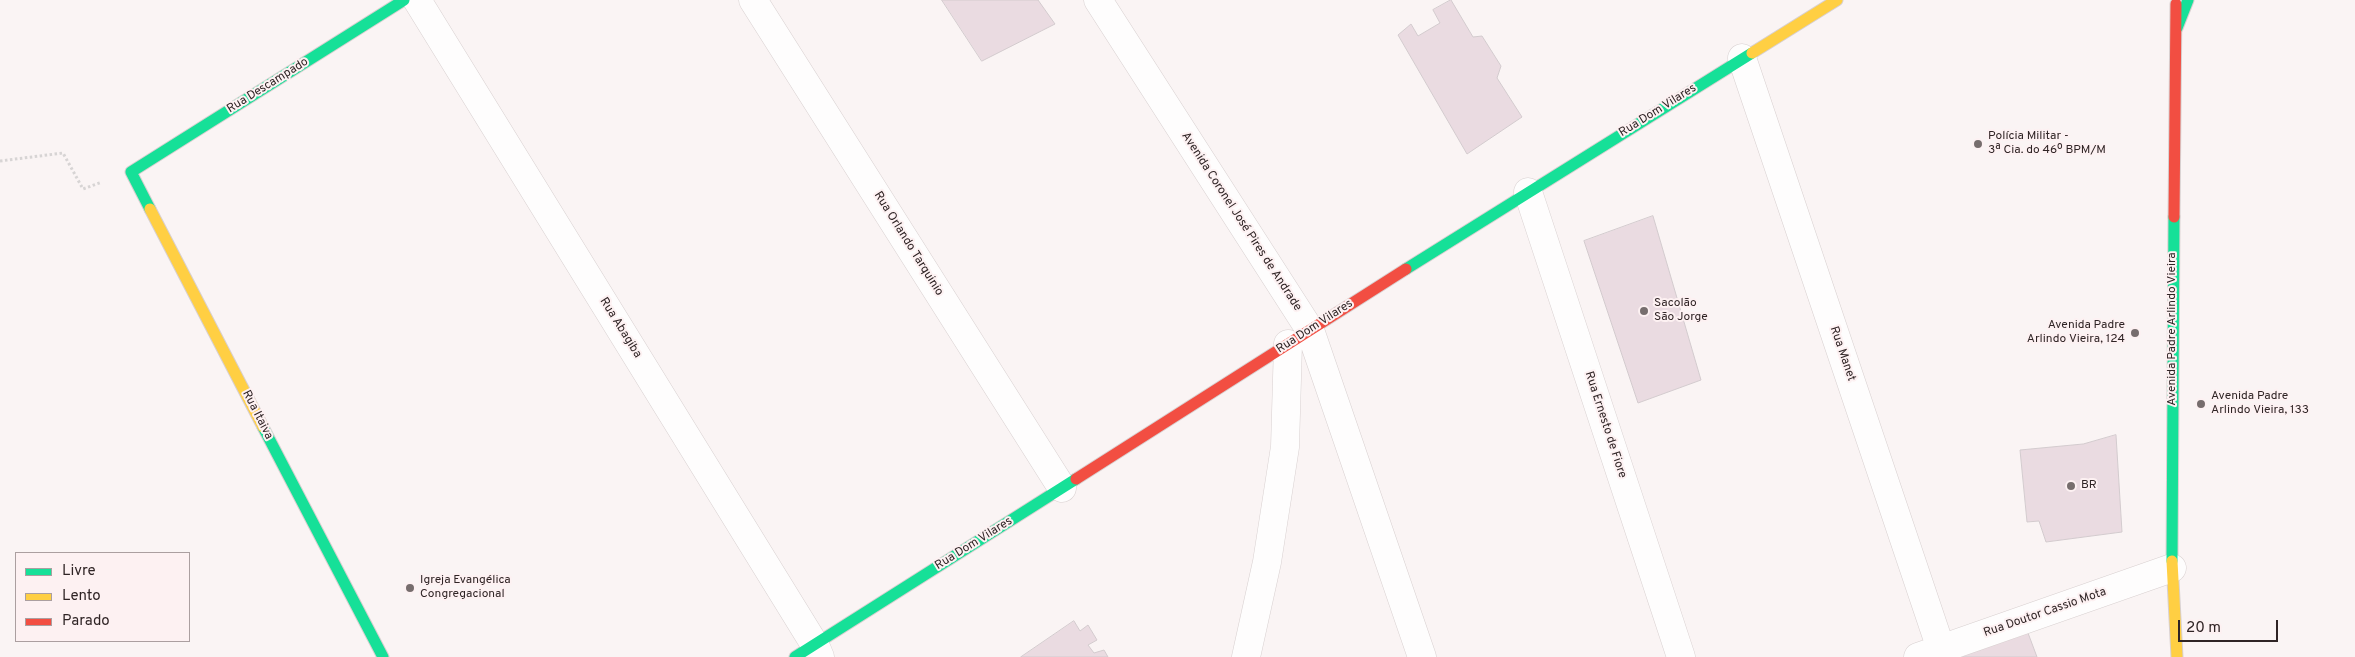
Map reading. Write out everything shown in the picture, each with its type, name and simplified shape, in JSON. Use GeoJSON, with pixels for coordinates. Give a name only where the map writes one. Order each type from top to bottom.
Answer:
{"type":"FeatureCollection","features":[{"type":"Feature","properties":{"kind":"main road","name":"Rua Descampado"},"geometry":{"type":"LineString","coordinates":[[131,172],[404,0]]}},
{"type":"Feature","properties":{"kind":"main road","name":"Rua Dom Vilares"},"geometry":{"type":"LineString","coordinates":[[810,653],[1062,488],[1310,330],[1742,58],[1838,0]]}},
{"type":"Feature","properties":{"kind":"main road","name":"Avenida Padre Arlindo Vieira"},"geometry":{"type":"LineString","coordinates":[[2176,0],[2172,568],[2177,657]]}},
{"type":"Feature","properties":{"kind":"main road"},"geometry":{"type":"LineString","coordinates":[[2177,28],[2188,0]]}},
{"type":"Feature","properties":{"kind":"main road","name":"Rua Itaiva"},"geometry":{"type":"LineString","coordinates":[[131,172],[383,657]]}},
{"type":"Feature","properties":{"kind":"street","name":"Rua Abagiba"},"geometry":{"type":"LineString","coordinates":[[417,0],[810,653]]}},
{"type":"Feature","properties":{"kind":"street","name":"Rua Orlando Tarquinio"},"geometry":{"type":"LineString","coordinates":[[753,0],[1062,488]]}},
{"type":"Feature","properties":{"kind":"street","name":"Avenida Coronel José Pires de Andrade"},"geometry":{"type":"LineString","coordinates":[[1098,0],[1310,330],[1422,657]]}},
{"type":"Feature","properties":{"kind":"street","name":"Rua Manet"},"geometry":{"type":"LineString","coordinates":[[1742,58],[1930,653]]}},
{"type":"Feature","properties":{"kind":"street","name":"Rua Ernesto de Fiore"},"geometry":{"type":"LineString","coordinates":[[1528,192],[1682,657]]}},
{"type":"Feature","properties":{"kind":"street"},"geometry":{"type":"LineString","coordinates":[[1246,657],[1267,562],[1284,456],[1288,344]]}},
{"type":"Feature","properties":{"kind":"street","name":"Rua Doutor Cassio Mota"},"geometry":{"type":"LineString","coordinates":[[1930,653],[2172,568]]}},
{"type":"Feature","properties":{"kind":"path"},"geometry":{"type":"LineString","coordinates":[[0,161],[63,153],[83,189],[131,172]]}},
{"type":"Feature","properties":{"kind":"building"},"geometry":{"type":"Polygon","coordinates":[[[942,0],[1038,0],[1055,24],[982,61],[942,0]]]}},
{"type":"Feature","properties":{"kind":"building"},"geometry":{"type":"Polygon","coordinates":[[[1451,0],[1473,37],[1482,36],[1501,66],[1497,78],[1522,117],[1467,154],[1398,35],[1411,24],[1418,36],[1440,23],[1433,10],[1451,0]]]}},
{"type":"Feature","properties":{"kind":"building","name":"Sacolão São Jorge"},"geometry":{"type":"Polygon","coordinates":[[[1653,216],[1701,380],[1638,403],[1584,241],[1653,216]]]}},
{"type":"Feature","properties":{"kind":"building","name":"BR"},"geometry":{"type":"Polygon","coordinates":[[[2116,435],[2122,532],[2046,542],[2039,521],[2027,522],[2020,450],[2083,444],[2116,435]]]}},
{"type":"Feature","properties":{"kind":"building"},"geometry":{"type":"Polygon","coordinates":[[[1074,621],[1080,631],[1088,625],[1097,640],[1088,645],[1094,653],[1104,650],[1108,657],[1021,657],[1074,621]]]}},
{"type":"Feature","properties":{"kind":"building"},"geometry":{"type":"Polygon","coordinates":[[[2008,632],[2028,633],[2037,657],[1947,657],[2008,632]]]}},
{"type":"Feature","properties":{"kind":"traffic: fast"},"geometry":{"type":"LineString","coordinates":[[150,209],[131,172],[404,0]]}},
{"type":"Feature","properties":{"kind":"traffic: fast"},"geometry":{"type":"LineString","coordinates":[[2177,28],[2188,0]]}},
{"type":"Feature","properties":{"kind":"traffic: fast"},"geometry":{"type":"LineString","coordinates":[[1406,269],[1752,53]]}},
{"type":"Feature","properties":{"kind":"traffic: fast"},"geometry":{"type":"LineString","coordinates":[[2172,561],[2174,217]]}},
{"type":"Feature","properties":{"kind":"traffic: fast"},"geometry":{"type":"LineString","coordinates":[[263,427],[383,657]]}},
{"type":"Feature","properties":{"kind":"traffic: fast"},"geometry":{"type":"LineString","coordinates":[[795,657],[1076,479]]}},
{"type":"Feature","properties":{"kind":"traffic: slow"},"geometry":{"type":"LineString","coordinates":[[1752,53],[1837,0]]}},
{"type":"Feature","properties":{"kind":"traffic: slow"},"geometry":{"type":"LineString","coordinates":[[150,209],[263,427]]}},
{"type":"Feature","properties":{"kind":"traffic: slow"},"geometry":{"type":"LineString","coordinates":[[2172,561],[2177,657]]}},
{"type":"Feature","properties":{"kind":"traffic: jam"},"geometry":{"type":"LineString","coordinates":[[2174,217],[2176,4]]}},
{"type":"Feature","properties":{"kind":"traffic: jam"},"geometry":{"type":"LineString","coordinates":[[1076,479],[1406,269]]}},
{"type":"Feature","properties":{"kind":"place","name":"Polícia Militar - 3ª Cia. do 46º BPM/M"},"geometry":{"type":"Point","coordinates":[1978,144]}},
{"type":"Feature","properties":{"kind":"place","name":"Sacolão São Jorge"},"geometry":{"type":"Point","coordinates":[1644,311]}},
{"type":"Feature","properties":{"kind":"place","name":"Avenida Padre Arlindo Vieira, 124"},"geometry":{"type":"Point","coordinates":[2135,333]}},
{"type":"Feature","properties":{"kind":"place","name":"Avenida Padre Arlindo Vieira, 133"},"geometry":{"type":"Point","coordinates":[2201,404]}},
{"type":"Feature","properties":{"kind":"place","name":"BR"},"geometry":{"type":"Point","coordinates":[2071,486]}},
{"type":"Feature","properties":{"kind":"place","name":"Igreja Evangélica Congregacional"},"geometry":{"type":"Point","coordinates":[410,588]}}]}
